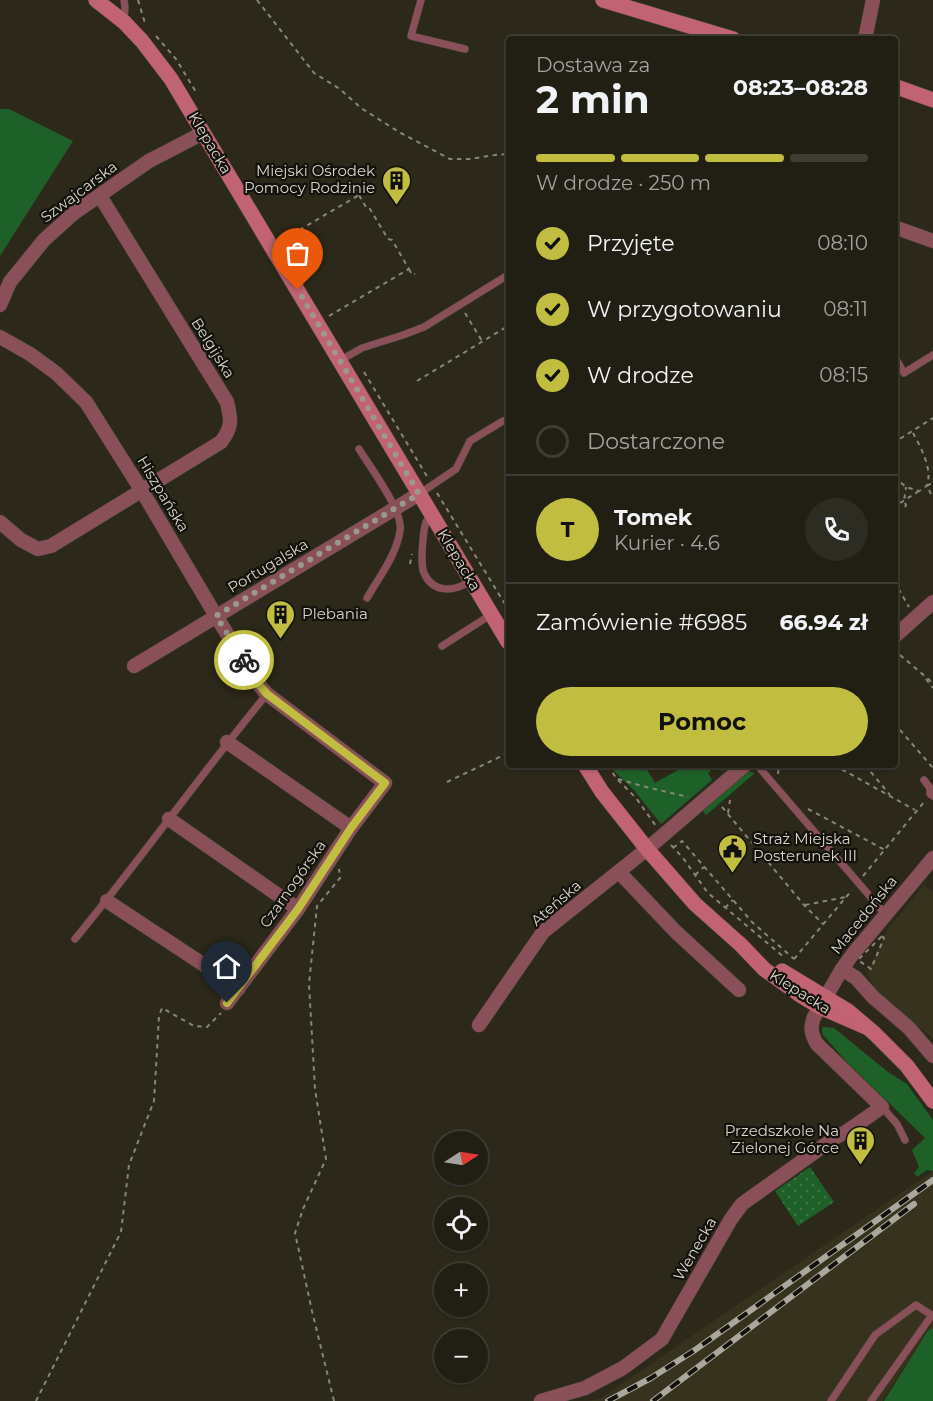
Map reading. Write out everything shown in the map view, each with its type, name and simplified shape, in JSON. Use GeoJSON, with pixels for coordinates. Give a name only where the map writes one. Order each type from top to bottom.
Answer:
{"type":"FeatureCollection","features":[{"type":"Feature","properties":{"kind":"street","name":"Klepacka"},"geometry":{"type":"LineString","coordinates":[[96,0],[124,22],[142,41],[171,79],[506,638]]}},
{"type":"Feature","properties":{"kind":"street"},"geometry":{"type":"LineString","coordinates":[[603,0],[633,4],[724,36]]}},
{"type":"Feature","properties":{"kind":"street"},"geometry":{"type":"LineString","coordinates":[[867,36],[873,0]]}},
{"type":"Feature","properties":{"kind":"street"},"geometry":{"type":"LineString","coordinates":[[898,87],[933,100]]}},
{"type":"Feature","properties":{"kind":"street","name":"Szwajcarska"},"geometry":{"type":"LineString","coordinates":[[0,305],[10,282],[44,240],[74,213],[148,161],[203,133]]}},
{"type":"Feature","properties":{"kind":"street","name":"Belgijska"},"geometry":{"type":"LineString","coordinates":[[0,522],[21,540],[38,549],[51,546],[221,442],[229,431],[231,419],[227,402],[100,196]]}},
{"type":"Feature","properties":{"kind":"street"},"geometry":{"type":"LineString","coordinates":[[898,228],[933,241]]}},
{"type":"Feature","properties":{"kind":"street","name":"Hiszpańska"},"geometry":{"type":"LineString","coordinates":[[0,337],[30,354],[86,402],[260,686],[267,694],[385,783]]}},
{"type":"Feature","properties":{"kind":"street","name":"Portugalska"},"geometry":{"type":"LineString","coordinates":[[134,666],[419,494]]}},
{"type":"Feature","properties":{"kind":"street"},"geometry":{"type":"LineString","coordinates":[[898,634],[933,602]]}},
{"type":"Feature","properties":{"kind":"street"},"geometry":{"type":"LineString","coordinates":[[227,742],[351,828]]}},
{"type":"Feature","properties":{"kind":"street","name":"Klepacka"},"geometry":{"type":"LineString","coordinates":[[587,768],[602,792],[647,849],[695,904],[764,969],[800,995],[848,1011],[883,1041],[907,1066],[933,1101]]}},
{"type":"Feature","properties":{"kind":"street","name":"Ateńska"},"geometry":{"type":"LineString","coordinates":[[479,1025],[543,932],[663,836],[742,768]]}},
{"type":"Feature","properties":{"kind":"street","name":"Czarnogórska"},"geometry":{"type":"LineString","coordinates":[[227,1003],[298,909],[351,828],[385,783]]}},
{"type":"Feature","properties":{"kind":"street"},"geometry":{"type":"LineString","coordinates":[[169,819],[298,909]]}},
{"type":"Feature","properties":{"kind":"street","name":"Macedońska"},"geometry":{"type":"LineString","coordinates":[[882,1107],[817,1044],[811,1025],[842,969],[859,945],[933,858]]}},
{"type":"Feature","properties":{"kind":"street"},"geometry":{"type":"LineString","coordinates":[[619,872],[676,932],[739,990]]}},
{"type":"Feature","properties":{"kind":"street"},"geometry":{"type":"LineString","coordinates":[[107,901],[238,988]]}},
{"type":"Feature","properties":{"kind":"street"},"geometry":{"type":"LineString","coordinates":[[842,969],[856,978],[873,997],[909,1028],[933,1056]]}},
{"type":"Feature","properties":{"kind":"street","name":"Wenecka"},"geometry":{"type":"LineString","coordinates":[[542,1401],[585,1388],[623,1368],[662,1340],[731,1219],[742,1204],[882,1107]]}},
{"type":"Feature","properties":{"kind":"lane"},"geometry":{"type":"LineString","coordinates":[[124,0],[124,22]]}},
{"type":"Feature","properties":{"kind":"lane"},"geometry":{"type":"LineString","coordinates":[[421,0],[411,36],[465,49]]}},
{"type":"Feature","properties":{"kind":"lane"},"geometry":{"type":"LineString","coordinates":[[339,361],[374,343],[414,332],[506,276]]}},
{"type":"Feature","properties":{"kind":"lane"},"geometry":{"type":"LineString","coordinates":[[898,362],[904,373],[933,354]]}},
{"type":"Feature","properties":{"kind":"lane"},"geometry":{"type":"LineString","coordinates":[[419,494],[456,469],[470,441],[503,421]]}},
{"type":"Feature","properties":{"kind":"lane"},"geometry":{"type":"LineString","coordinates":[[359,449],[396,508],[401,530],[393,553],[367,598]]}},
{"type":"Feature","properties":{"kind":"lane"},"geometry":{"type":"LineString","coordinates":[[431,514],[425,524],[423,572],[428,580],[445,589],[464,586],[471,580]]}},
{"type":"Feature","properties":{"kind":"lane"},"geometry":{"type":"LineString","coordinates":[[442,646],[492,614]]}},
{"type":"Feature","properties":{"kind":"lane"},"geometry":{"type":"LineString","coordinates":[[75,939],[107,901],[227,742],[267,694]]}},
{"type":"Feature","properties":{"kind":"lane"},"geometry":{"type":"LineString","coordinates":[[760,768],[886,915]]}},
{"type":"Feature","properties":{"kind":"lane"},"geometry":{"type":"LineString","coordinates":[[924,780],[933,796]]}},
{"type":"Feature","properties":{"kind":"lane"},"geometry":{"type":"LineString","coordinates":[[882,1107],[897,1124],[905,1140]]}},
{"type":"Feature","properties":{"kind":"lane"},"geometry":{"type":"LineString","coordinates":[[831,1401],[875,1335],[916,1305],[932,1316],[871,1401]]}},
{"type":"Feature","properties":{"kind":"path"},"geometry":{"type":"LineString","coordinates":[[138,0],[146,25]]}},
{"type":"Feature","properties":{"kind":"path"},"geometry":{"type":"LineString","coordinates":[[257,0],[314,73],[340,89],[361,108],[399,132],[450,159],[506,154]]}},
{"type":"Feature","properties":{"kind":"path"},"geometry":{"type":"LineString","coordinates":[[359,184],[353,185],[367,209],[370,209],[388,239],[393,239],[408,264],[408,269],[412,275],[415,274]]}},
{"type":"Feature","properties":{"kind":"path"},"geometry":{"type":"LineString","coordinates":[[284,239],[359,195]]}},
{"type":"Feature","properties":{"kind":"path"},"geometry":{"type":"LineString","coordinates":[[364,204],[369,201]]}},
{"type":"Feature","properties":{"kind":"path"},"geometry":{"type":"LineString","coordinates":[[329,316],[408,269]]}},
{"type":"Feature","properties":{"kind":"path"},"geometry":{"type":"LineString","coordinates":[[460,304],[482,341]]}},
{"type":"Feature","properties":{"kind":"path"},"geometry":{"type":"LineString","coordinates":[[417,381],[506,327]]}},
{"type":"Feature","properties":{"kind":"path"},"geometry":{"type":"LineString","coordinates":[[898,440],[933,418]]}},
{"type":"Feature","properties":{"kind":"path"},"geometry":{"type":"LineString","coordinates":[[912,431],[933,468],[927,486]]}},
{"type":"Feature","properties":{"kind":"path"},"geometry":{"type":"LineString","coordinates":[[423,469],[506,606]]}},
{"type":"Feature","properties":{"kind":"path"},"geometry":{"type":"LineString","coordinates":[[898,480],[906,487],[919,491]]}},
{"type":"Feature","properties":{"kind":"path"},"geometry":{"type":"LineString","coordinates":[[902,502],[933,482]]}},
{"type":"Feature","properties":{"kind":"path"},"geometry":{"type":"LineString","coordinates":[[927,486],[931,494]]}},
{"type":"Feature","properties":{"kind":"path"},"geometry":{"type":"LineString","coordinates":[[902,502],[906,487]]}},
{"type":"Feature","properties":{"kind":"path"},"geometry":{"type":"LineString","coordinates":[[902,502],[906,505],[905,507]]}},
{"type":"Feature","properties":{"kind":"path"},"geometry":{"type":"LineString","coordinates":[[898,588],[916,618]]}},
{"type":"Feature","properties":{"kind":"path"},"geometry":{"type":"LineString","coordinates":[[900,655],[933,683]]}},
{"type":"Feature","properties":{"kind":"path"},"geometry":{"type":"LineString","coordinates":[[920,672],[933,688]]}},
{"type":"Feature","properties":{"kind":"path"},"geometry":{"type":"LineString","coordinates":[[898,728],[933,768]]}},
{"type":"Feature","properties":{"kind":"path"},"geometry":{"type":"LineString","coordinates":[[447,782],[506,754]]}},
{"type":"Feature","properties":{"kind":"path"},"geometry":{"type":"LineString","coordinates":[[610,768],[616,778],[636,798],[708,893],[791,963],[794,959],[752,922],[682,841],[674,848]]}},
{"type":"Feature","properties":{"kind":"path"},"geometry":{"type":"LineString","coordinates":[[839,768],[916,811]]}},
{"type":"Feature","properties":{"kind":"path"},"geometry":{"type":"LineString","coordinates":[[868,768],[892,797]]}},
{"type":"Feature","properties":{"kind":"path"},"geometry":{"type":"LineString","coordinates":[[616,778],[694,798]]}},
{"type":"Feature","properties":{"kind":"path"},"geometry":{"type":"LineString","coordinates":[[728,814],[730,800]]}},
{"type":"Feature","properties":{"kind":"path"},"geometry":{"type":"LineString","coordinates":[[803,806],[885,850]]}},
{"type":"Feature","properties":{"kind":"path"},"geometry":{"type":"LineString","coordinates":[[722,807],[823,924]]}},
{"type":"Feature","properties":{"kind":"path"},"geometry":{"type":"LineString","coordinates":[[334,1401],[295,1233],[303,1209],[326,1159],[315,1089],[309,984],[317,906],[340,878],[338,848]]}},
{"type":"Feature","properties":{"kind":"path"},"geometry":{"type":"LineString","coordinates":[[695,875],[704,867]]}},
{"type":"Feature","properties":{"kind":"path"},"geometry":{"type":"LineString","coordinates":[[805,905],[847,897]]}},
{"type":"Feature","properties":{"kind":"path"},"geometry":{"type":"LineString","coordinates":[[725,908],[733,900]]}},
{"type":"Feature","properties":{"kind":"path"},"geometry":{"type":"LineString","coordinates":[[858,960],[872,969]]}},
{"type":"Feature","properties":{"kind":"path"},"geometry":{"type":"LineString","coordinates":[[36,1401],[121,1232],[129,1165],[154,1101],[159,1016],[162,1008],[194,1026],[207,1027],[227,1003]]}},
{"type":"Feature","properties":{"kind":"shaded area"},"geometry":{"type":"Polygon","coordinates":[[[924,885],[933,892],[933,1039],[876,991],[867,973],[887,930],[924,885]]]}},
{"type":"Feature","properties":{"kind":"shaded area"},"geometry":{"type":"Polygon","coordinates":[[[933,1171],[933,1330],[922,1340],[882,1401],[589,1401],[601,1398],[933,1171]]]}},
{"type":"Feature","properties":{"kind":"green space"},"geometry":{"type":"Polygon","coordinates":[[[0,109],[9,109],[73,141],[0,256],[0,109]]]}},
{"type":"Feature","properties":{"kind":"green space"},"geometry":{"type":"Polygon","coordinates":[[[612,768],[646,768],[655,783],[682,768],[714,768],[708,773],[712,780],[661,824],[633,789],[612,768]]]}},
{"type":"Feature","properties":{"kind":"green space"},"geometry":{"type":"Polygon","coordinates":[[[748,771],[755,773],[706,815],[703,811],[748,771]]]}},
{"type":"Feature","properties":{"kind":"green space"},"geometry":{"type":"Polygon","coordinates":[[[823,1027],[834,1028],[888,1072],[907,1084],[933,1120],[933,1171],[927,1170],[917,1177],[914,1173],[919,1167],[912,1150],[925,1138],[846,1061],[823,1035],[823,1027]]]}},
{"type":"Feature","properties":{"kind":"green space"},"geometry":{"type":"Polygon","coordinates":[[[810,1167],[834,1202],[798,1226],[775,1191],[810,1167]]]}},
{"type":"Feature","properties":{"kind":"green space"},"geometry":{"type":"Polygon","coordinates":[[[933,1329],[933,1401],[884,1401],[927,1332],[933,1329]]]}},
{"type":"Feature","properties":{"kind":"railway"},"geometry":{"type":"LineString","coordinates":[[608,1401],[651,1378],[695,1350],[933,1180]]}},
{"type":"Feature","properties":{"kind":"railway"},"geometry":{"type":"LineString","coordinates":[[653,1401],[914,1204]]}},
{"type":"Feature","properties":{"kind":"way so far"},"geometry":{"type":"LineString","coordinates":[[244,660],[216,616],[419,494],[298,290]]}},
{"type":"Feature","properties":{"kind":"place","name":"Miejski Ośrodek Pomocy Rodzinie"},"geometry":{"type":"Point","coordinates":[396,206]}},
{"type":"Feature","properties":{"kind":"place","name":"Plebania"},"geometry":{"type":"Point","coordinates":[281,640]}},
{"type":"Feature","properties":{"kind":"place","name":"Straż Miejska Posterunek III"},"geometry":{"type":"Point","coordinates":[732,874]}},
{"type":"Feature","properties":{"kind":"place","name":"Przedszkole Na Zielonej Górce"},"geometry":{"type":"Point","coordinates":[860,1166]}},
{"type":"Feature","properties":{"kind":"route"},"geometry":{"type":"LineString","coordinates":[[227,1003],[298,909],[351,828],[385,783],[267,694],[244,660]]}}]}
